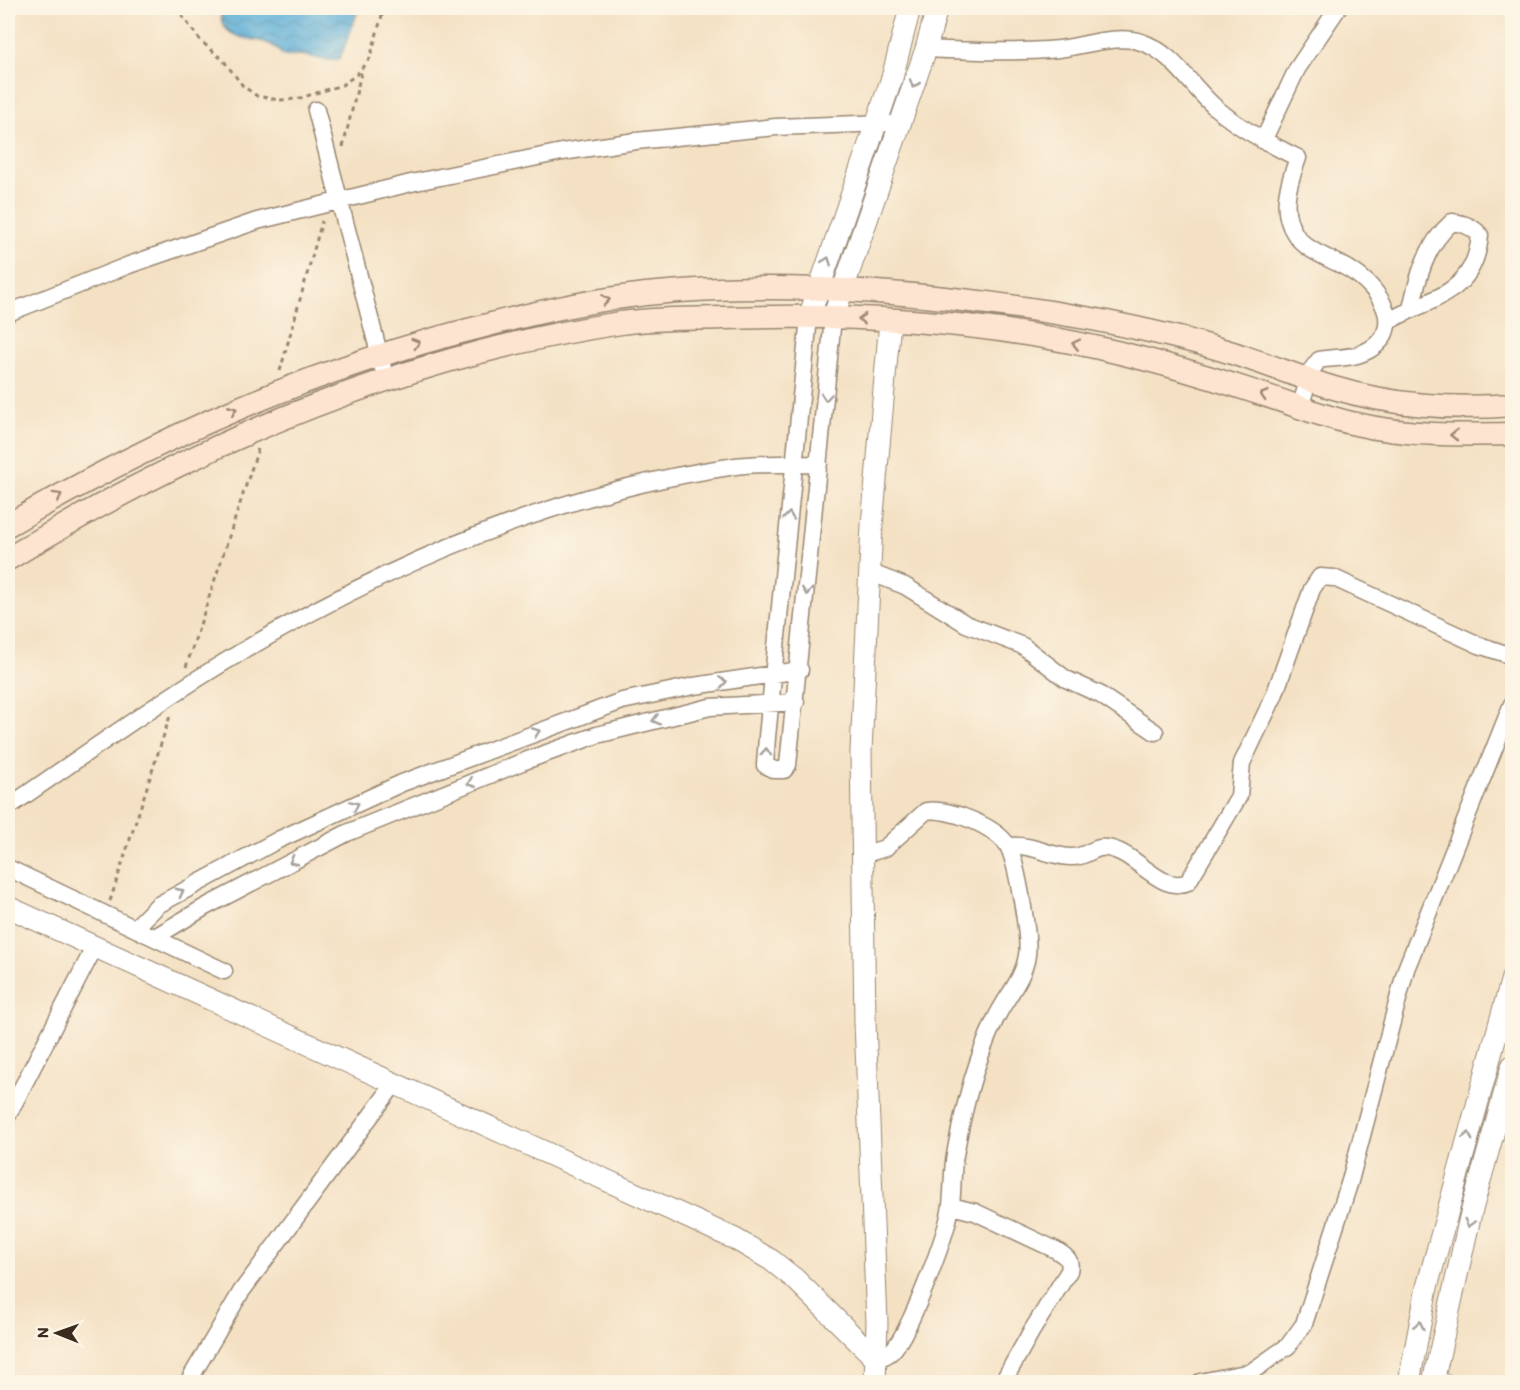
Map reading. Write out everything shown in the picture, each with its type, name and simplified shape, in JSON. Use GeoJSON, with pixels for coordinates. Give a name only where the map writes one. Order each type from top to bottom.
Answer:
{"type":"FeatureCollection","features":[{"type":"Feature","properties":{"kind":"main road"},"geometry":{"type":"LineString","coordinates":[[8,525],[172,436],[274,394],[380,355],[421,341],[588,302],[647,294],[722,289],[844,292],[934,297],[1023,308],[1096,320],[1228,352],[1358,394],[1392,401],[1457,406],[1512,405]]}},
{"type":"Feature","properties":{"kind":"main road"},"geometry":{"type":"LineString","coordinates":[[9,555],[228,441],[323,400],[523,342],[625,322],[809,317],[926,322],[1071,342],[1198,374],[1354,424],[1392,431],[1446,435],[1512,434]]}},
{"type":"Feature","properties":{"kind":"street"},"geometry":{"type":"LineString","coordinates":[[910,8],[892,78],[816,291],[809,317],[765,765],[774,770],[784,770],[788,765],[800,670],[833,318],[844,292],[926,49],[937,8]]}},
{"type":"Feature","properties":{"kind":"street"},"geometry":{"type":"LineString","coordinates":[[1263,141],[1297,69],[1317,35],[1338,8]]}},
{"type":"Feature","properties":{"kind":"street"},"geometry":{"type":"LineString","coordinates":[[926,49],[1057,49],[1121,40],[1140,41],[1169,60],[1216,108],[1263,141],[1298,159],[1287,188],[1286,208],[1294,233],[1307,246],[1354,272],[1380,299],[1387,311],[1389,321],[1384,337],[1373,348],[1359,355],[1319,360],[1312,369],[1300,407]]}},
{"type":"Feature","properties":{"kind":"street"},"geometry":{"type":"LineString","coordinates":[[316,110],[333,200],[387,380]]}},
{"type":"Feature","properties":{"kind":"street"},"geometry":{"type":"LineString","coordinates":[[8,313],[150,257],[256,221],[333,200],[562,152],[636,141],[708,133],[876,122],[900,124]]}},
{"type":"Feature","properties":{"kind":"street"},"geometry":{"type":"LineString","coordinates":[[1389,321],[1447,294],[1458,286],[1473,264],[1480,235],[1475,229],[1463,223],[1452,222],[1439,233],[1424,259],[1411,309]]}},
{"type":"Feature","properties":{"kind":"street"},"geometry":{"type":"LineString","coordinates":[[875,1383],[877,1323],[865,1022],[861,751],[869,572],[890,321]]}},
{"type":"Feature","properties":{"kind":"street"},"geometry":{"type":"LineString","coordinates":[[8,807],[219,666],[379,577],[495,526],[636,484],[731,466],[819,464]]}},
{"type":"Feature","properties":{"kind":"street"},"geometry":{"type":"LineString","coordinates":[[869,572],[905,586],[966,624],[1023,646],[1066,679],[1099,694],[1155,732]]}},
{"type":"Feature","properties":{"kind":"street"},"geometry":{"type":"LineString","coordinates":[[862,855],[885,848],[920,815],[935,809],[946,810],[976,822],[1009,846],[1030,846],[1075,857],[1104,847],[1135,860],[1174,886],[1188,882],[1239,796],[1242,763],[1274,696],[1312,589],[1320,577],[1334,578],[1479,645],[1512,656]]}},
{"type":"Feature","properties":{"kind":"street"},"geometry":{"type":"LineString","coordinates":[[135,928],[158,904],[278,840],[402,783],[622,701],[800,670]]}},
{"type":"Feature","properties":{"kind":"street"},"geometry":{"type":"LineString","coordinates":[[155,937],[206,907],[347,833],[522,762],[597,735],[710,707],[796,702]]}},
{"type":"Feature","properties":{"kind":"street"},"geometry":{"type":"LineString","coordinates":[[1200,1383],[1251,1372],[1288,1346],[1304,1324],[1350,1181],[1406,969],[1512,704]]}},
{"type":"Feature","properties":{"kind":"street"},"geometry":{"type":"LineString","coordinates":[[876,1359],[887,1356],[894,1350],[942,1239],[951,1206],[954,1164],[960,1128],[979,1059],[994,1021],[1017,982],[1028,954],[1018,882],[1009,846]]}},
{"type":"Feature","properties":{"kind":"street"},"geometry":{"type":"LineString","coordinates":[[8,868],[224,971]]}},
{"type":"Feature","properties":{"kind":"street"},"geometry":{"type":"LineString","coordinates":[[8,907],[735,1239],[771,1260],[795,1279],[876,1359]]}},
{"type":"Feature","properties":{"kind":"street"},"geometry":{"type":"LineString","coordinates":[[8,1115],[94,948]]}},
{"type":"Feature","properties":{"kind":"street"},"geometry":{"type":"LineString","coordinates":[[1409,1383],[1427,1287],[1512,978]]}},
{"type":"Feature","properties":{"kind":"street"},"geometry":{"type":"LineString","coordinates":[[1434,1379],[1471,1213],[1512,1065]]}},
{"type":"Feature","properties":{"kind":"street"},"geometry":{"type":"LineString","coordinates":[[188,1383],[241,1292],[395,1083]]}},
{"type":"Feature","properties":{"kind":"street"},"geometry":{"type":"LineString","coordinates":[[951,1206],[975,1212],[1056,1250],[1067,1257],[1071,1264],[1070,1271],[1003,1383]]}},
{"type":"Feature","properties":{"kind":"lane"},"geometry":{"type":"LineString","coordinates":[[1434,1379],[1461,1383]]}},
{"type":"Feature","properties":{"kind":"path"},"geometry":{"type":"LineString","coordinates":[[176,8],[201,42],[223,60],[243,86],[257,96],[279,100],[297,99],[342,85],[370,58],[384,8]]}},
{"type":"Feature","properties":{"kind":"path"},"geometry":{"type":"LineString","coordinates":[[342,149],[362,67]]}},
{"type":"Feature","properties":{"kind":"path"},"geometry":{"type":"LineString","coordinates":[[274,394],[333,200]]}},
{"type":"Feature","properties":{"kind":"water"},"geometry":{"type":"Polygon","coordinates":[[[221,8],[359,8],[340,58],[324,60],[304,55],[285,56],[269,44],[243,38],[230,32],[223,24],[221,8]]]}}]}
